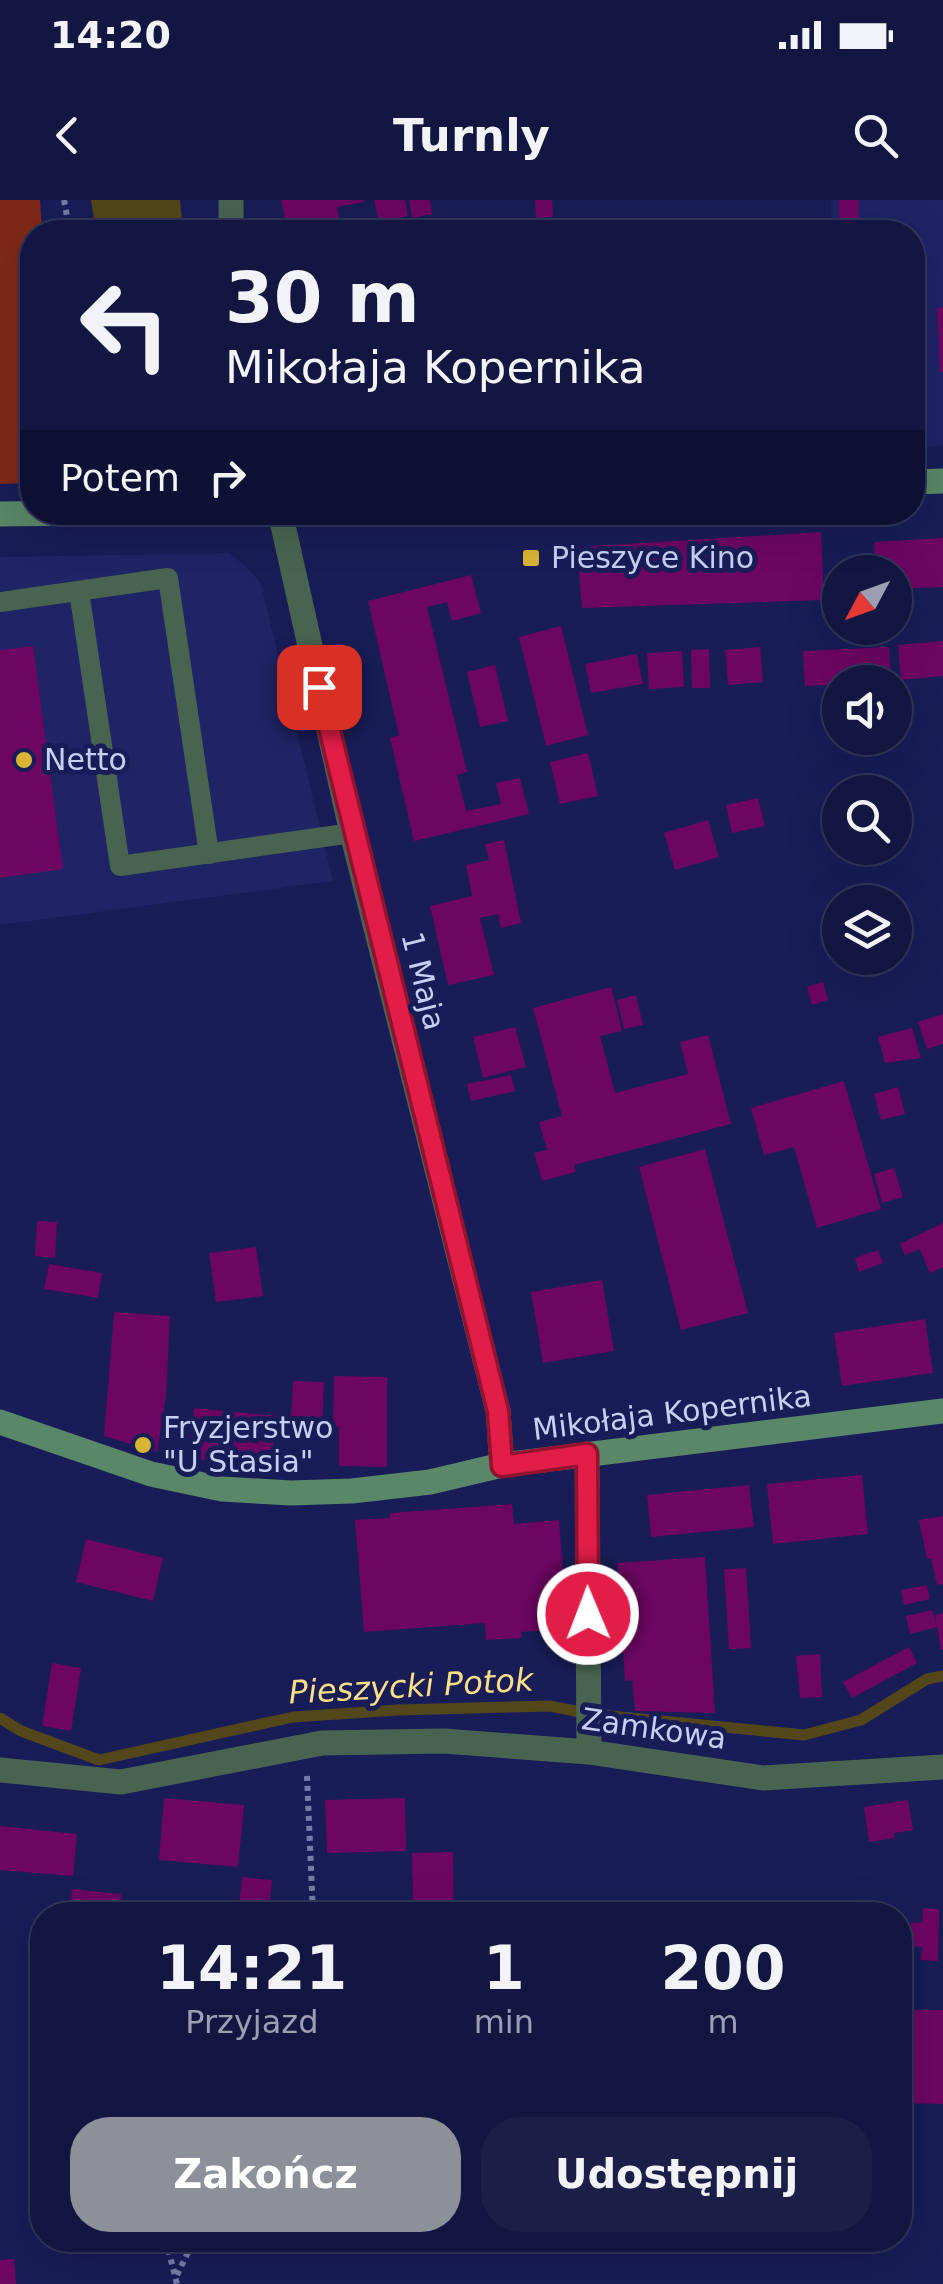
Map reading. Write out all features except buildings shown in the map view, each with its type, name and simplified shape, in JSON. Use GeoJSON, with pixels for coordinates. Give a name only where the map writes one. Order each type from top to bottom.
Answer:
{"type":"FeatureCollection","features":[{"type":"Feature","properties":{"kind":"street","name":"1 Maja"},"geometry":{"type":"LineString","coordinates":[[283,525],[352,833],[498,1411],[502,1466]]}},
{"type":"Feature","properties":{"kind":"street","name":"Mikołaja Kopernika"},"geometry":{"type":"LineString","coordinates":[[0,1422],[151,1474],[222,1489],[291,1493],[430,1482],[502,1466],[587,1454],[796,1432],[943,1411]]}},
{"type":"Feature","properties":{"kind":"street"},"geometry":{"type":"LineString","coordinates":[[587,1454],[589,1743]]}},
{"type":"Feature","properties":{"kind":"street","name":"Zamkowa"},"geometry":{"type":"LineString","coordinates":[[0,1770],[120,1782],[322,1744],[444,1741],[589,1743],[762,1778],[943,1766]]}},
{"type":"Feature","properties":{"kind":"lane"},"geometry":{"type":"LineString","coordinates":[[0,602],[168,578],[209,854]]}},
{"type":"Feature","properties":{"kind":"lane"},"geometry":{"type":"LineString","coordinates":[[79,591],[120,866],[352,833]]}},
{"type":"Feature","properties":{"kind":"path"},"geometry":{"type":"LineString","coordinates":[[300,1747],[306,1775],[312,1902]]}},
{"type":"Feature","properties":{"kind":"path"},"geometry":{"type":"LineString","coordinates":[[169,2252],[177,2280]]}},
{"type":"Feature","properties":{"kind":"path"},"geometry":{"type":"LineString","coordinates":[[177,2280],[189,2252]]}},
{"type":"Feature","properties":{"kind":"shaded area"},"geometry":{"type":"Polygon","coordinates":[[[0,200],[40,200],[41,220],[20,220],[20,483],[0,484],[0,200]]]}},
{"type":"Feature","properties":{"kind":"shaded area"},"geometry":{"type":"Polygon","coordinates":[[[91,200],[180,200],[182,220],[94,220],[91,200]]]}},
{"type":"Feature","properties":{"kind":"shaded area"},"geometry":{"type":"Polygon","coordinates":[[[831,200],[943,200],[943,446],[925,447],[925,220],[832,220],[831,200]]]}},
{"type":"Feature","properties":{"kind":"shaded area"},"geometry":{"type":"Polygon","coordinates":[[[229,553],[261,584],[333,881],[0,925],[0,557],[229,553]]]}},
{"type":"Feature","properties":{"kind":"waterway","name":"Pieszycki Potok"},"geometry":{"type":"LineString","coordinates":[[0,1718],[21,1731],[99,1760],[293,1717],[398,1710],[550,1706],[590,1714],[804,1735],[861,1720],[927,1679],[943,1676]]}},
{"type":"Feature","properties":{"kind":"place","name":"Pieszyce Kino"},"geometry":{"type":"Point","coordinates":[531,558]}},
{"type":"Feature","properties":{"kind":"place","name":"Netto"},"geometry":{"type":"Point","coordinates":[24,760]}},
{"type":"Feature","properties":{"kind":"place","name":"Fryzjerstwo \"U Stasia\""},"geometry":{"type":"Point","coordinates":[143,1445]}},
{"type":"Feature","properties":{"kind":"route"},"geometry":{"type":"LineString","coordinates":[[319,687],[498,1411],[502,1466],[587,1454],[588,1614]]}}]}
